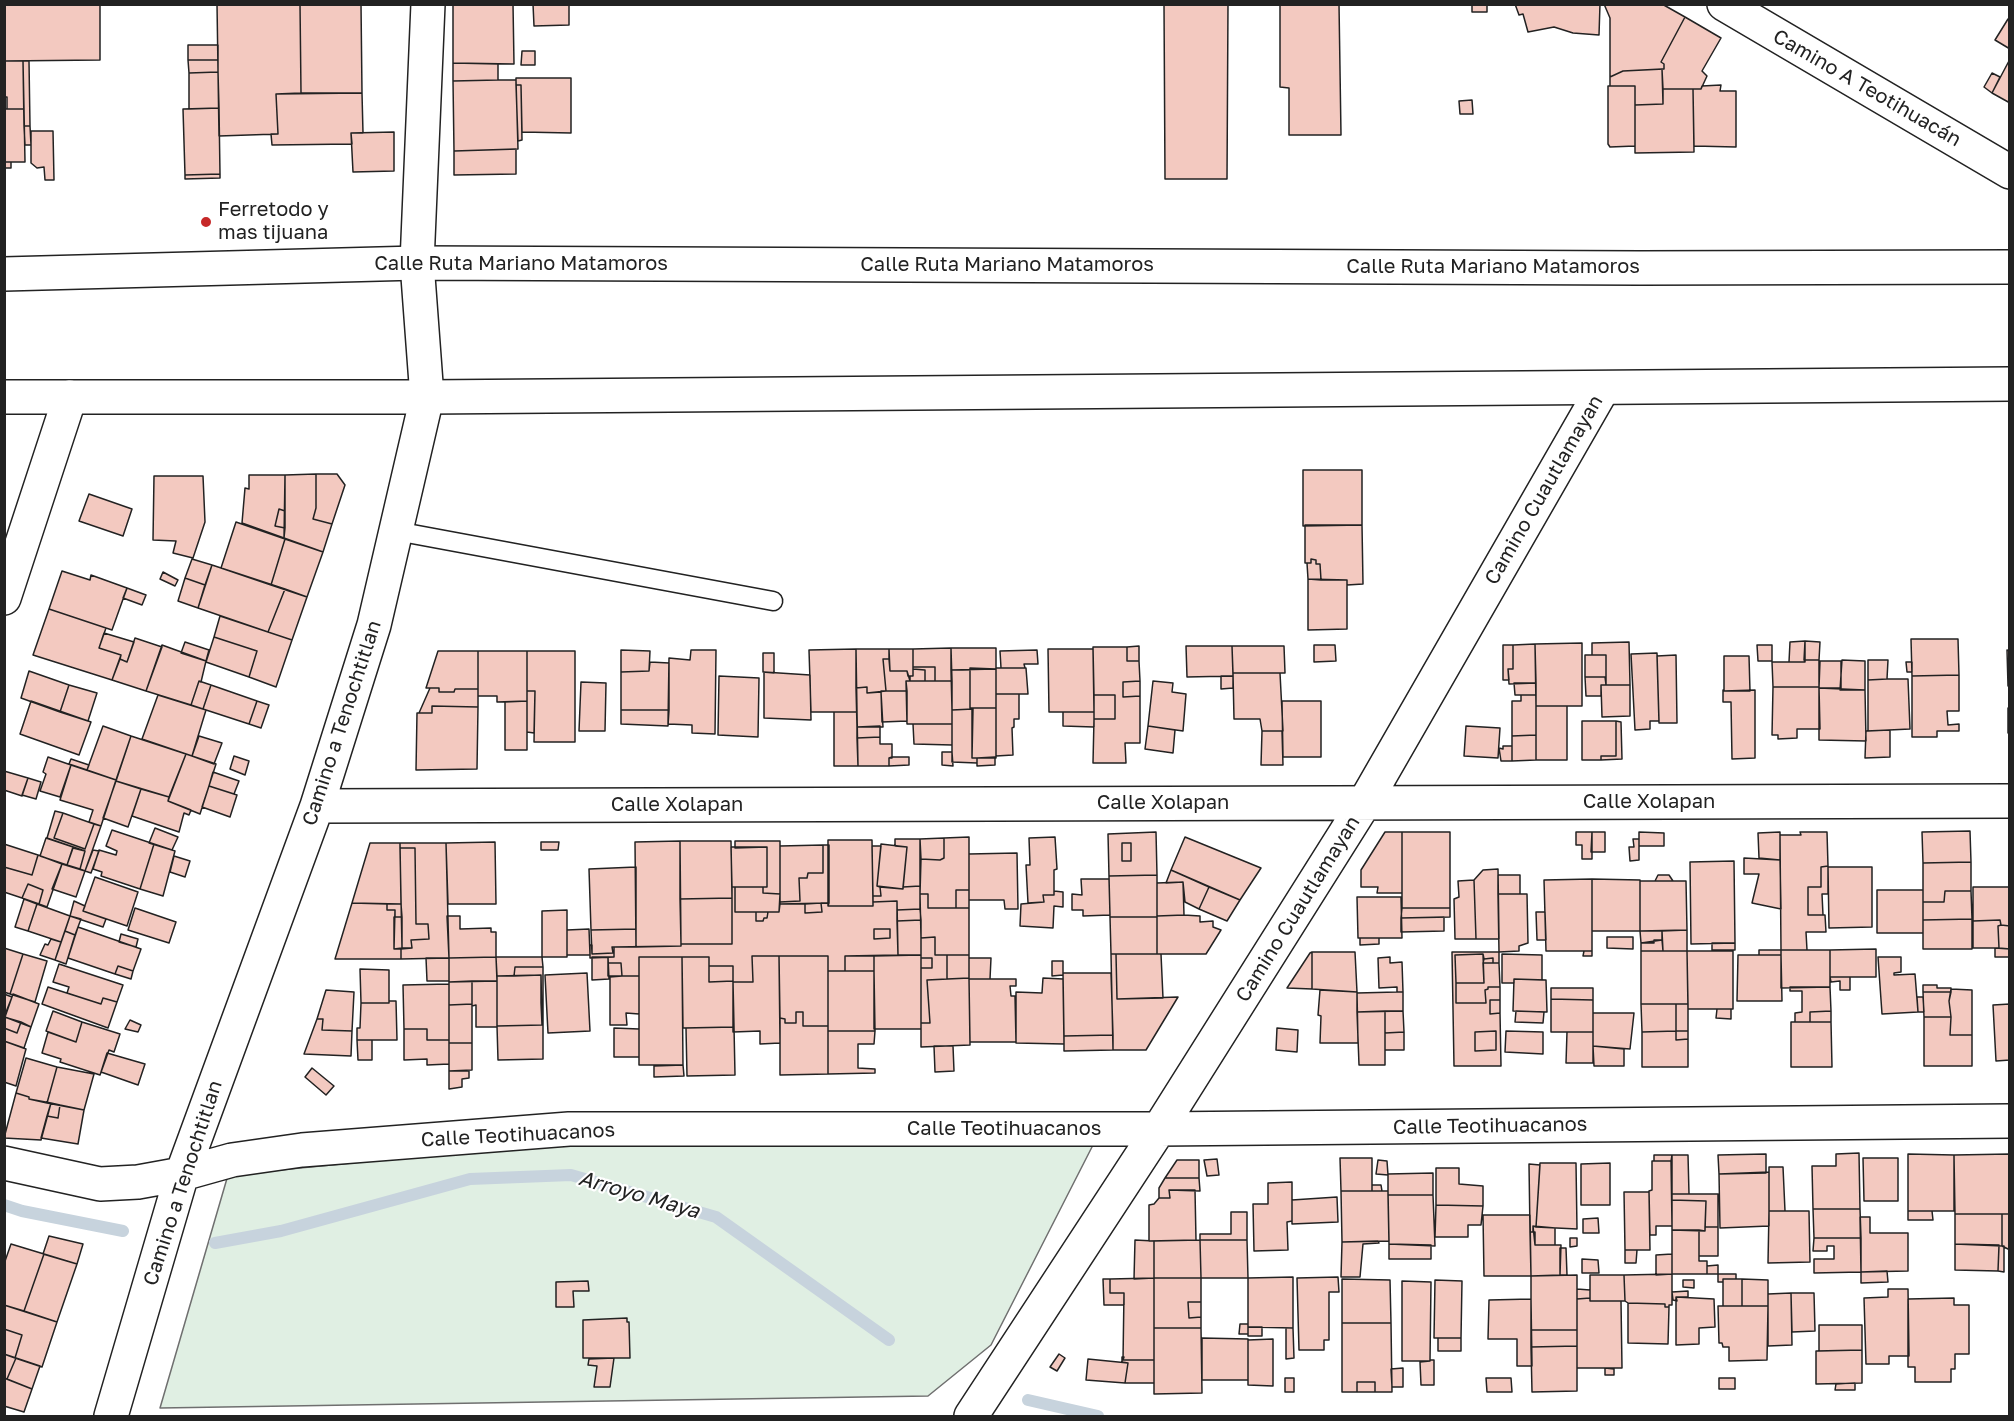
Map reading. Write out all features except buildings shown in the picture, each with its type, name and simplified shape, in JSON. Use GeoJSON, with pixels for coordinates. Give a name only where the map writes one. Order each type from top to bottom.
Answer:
{"type":"FeatureCollection","features":[{"type":"Feature","properties":{"kind":"street","name":"Camino a Tenochtitlan"},"geometry":{"type":"LineString","coordinates":[[111,1416],[182,1174],[317,806],[374,625],[427,397],[417,263],[428,4]]}},
{"type":"Feature","properties":{"kind":"street","name":"Camino A Teotihuacán"},"geometry":{"type":"LineString","coordinates":[[1724,4],[2010,172]]}},
{"type":"Feature","properties":{"kind":"street","name":"Calle Ruta Mariano Matamoros"},"geometry":{"type":"LineString","coordinates":[[4,274],[417,263],[1640,268],[2010,267]]}},
{"type":"Feature","properties":{"kind":"street"},"geometry":{"type":"LineString","coordinates":[[4,397],[427,397],[2010,384]]}},
{"type":"Feature","properties":{"kind":"street","name":"Camino Cuautlamayan"},"geometry":{"type":"LineString","coordinates":[[971,1416],[1159,1129],[1365,802],[1603,388]]}},
{"type":"Feature","properties":{"kind":"street"},"geometry":{"type":"LineString","coordinates":[[4,598],[70,397]]}},
{"type":"Feature","properties":{"kind":"street","name":"Calle Xolapan"},"geometry":{"type":"LineString","coordinates":[[317,806],[2010,801]]}},
{"type":"Feature","properties":{"kind":"street","name":"Calle Teotihuacanos"},"geometry":{"type":"LineString","coordinates":[[4,1164],[100,1184],[138,1182],[182,1174],[232,1160],[302,1150],[568,1129],[1159,1129],[2010,1121]]}},
{"type":"Feature","properties":{"kind":"lane"},"geometry":{"type":"LineString","coordinates":[[396,531],[773,601]]}},
{"type":"Feature","properties":{"kind":"green space"},"geometry":{"type":"Polygon","coordinates":[[[568,1142],[1093,1145],[991,1345],[928,1396],[160,1408],[228,1175],[568,1142]]]}},
{"type":"Feature","properties":{"kind":"waterway","name":"Arroyo Maya"},"geometry":{"type":"LineString","coordinates":[[215,1243],[281,1231],[470,1179],[571,1175],[716,1217],[889,1340]]}},
{"type":"Feature","properties":{"kind":"waterway","name":"Arroyo Maya"},"geometry":{"type":"LineString","coordinates":[[4,1205],[22,1211],[123,1231]]}},
{"type":"Feature","properties":{"kind":"waterway","name":"Arroyo Maya"},"geometry":{"type":"LineString","coordinates":[[1028,1400],[1098,1416]]}},
{"type":"Feature","properties":{"kind":"place","name":"Ferretodo y mas tijuana"},"geometry":{"type":"Point","coordinates":[206,222]}}]}
